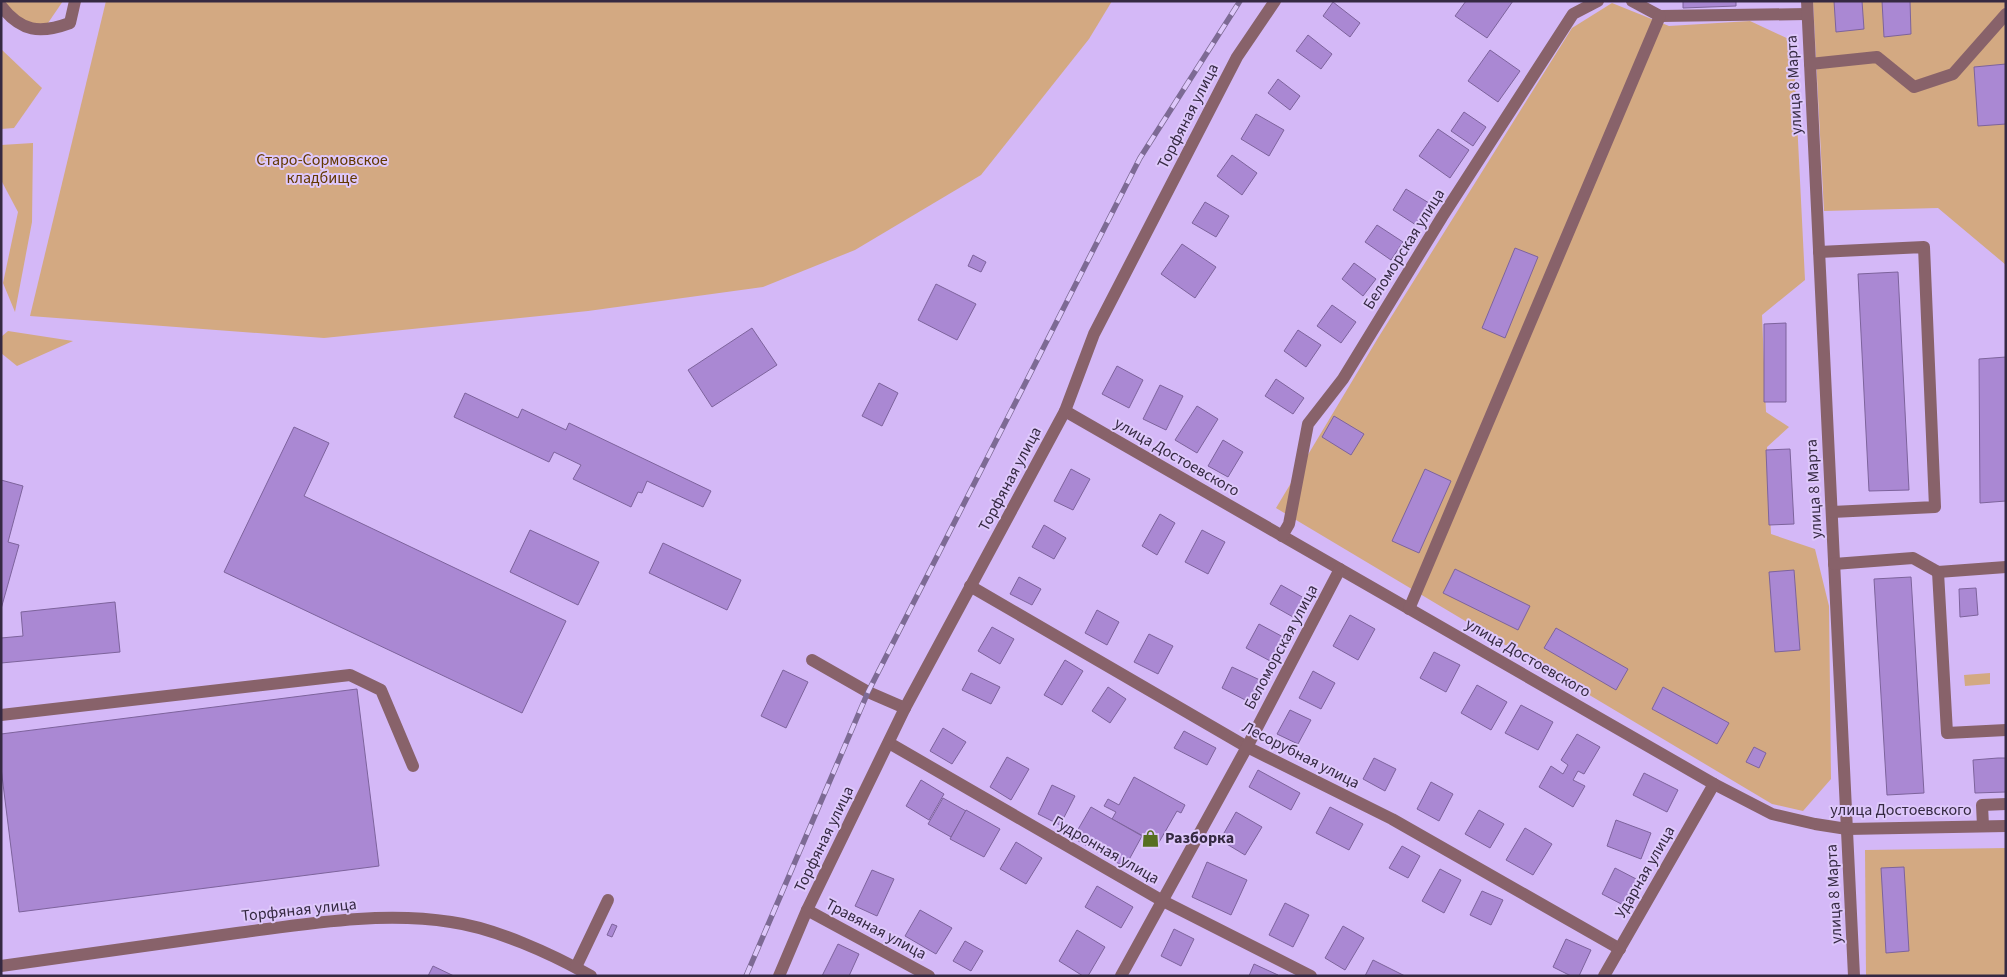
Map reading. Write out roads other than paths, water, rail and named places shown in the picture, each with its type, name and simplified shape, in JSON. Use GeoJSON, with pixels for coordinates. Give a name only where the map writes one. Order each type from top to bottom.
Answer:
{"type":"FeatureCollection","features":[{"type":"Feature","properties":{"kind":"street"},"geometry":{"type":"LineString","coordinates":[[1,6],[18,24],[36,29],[53,30],[70,23],[75,1]]}},
{"type":"Feature","properties":{"kind":"street","name":"Торфяная улица"},"geometry":{"type":"LineString","coordinates":[[779,976],[807,910],[905,708],[1065,411],[1094,334],[1237,57],[1275,1]]}},
{"type":"Feature","properties":{"kind":"street","name":"Беломорская улица"},"geometry":{"type":"LineString","coordinates":[[1282,536],[1289,524],[1308,424],[1343,380],[1442,217],[1573,14],[1598,1]]}},
{"type":"Feature","properties":{"kind":"street"},"geometry":{"type":"LineString","coordinates":[[1632,1],[1660,16],[1807,8]]}},
{"type":"Feature","properties":{"kind":"street","name":"улица 8 Марта"},"geometry":{"type":"LineString","coordinates":[[1807,8],[1854,976]]}},
{"type":"Feature","properties":{"kind":"street"},"geometry":{"type":"LineString","coordinates":[[1810,64],[1877,58],[1914,87],[1953,74],[2006,14]]}},
{"type":"Feature","properties":{"kind":"street"},"geometry":{"type":"LineString","coordinates":[[1409,609],[1660,16]]}},
{"type":"Feature","properties":{"kind":"street"},"geometry":{"type":"LineString","coordinates":[[1819,252],[1924,247],[1935,507],[1832,512]]}},
{"type":"Feature","properties":{"kind":"street","name":"улица Достоевского"},"geometry":{"type":"LineString","coordinates":[[1065,411],[1714,784],[1772,814],[1847,829],[2006,826]]}},
{"type":"Feature","properties":{"kind":"street"},"geometry":{"type":"LineString","coordinates":[[1834,564],[1913,558],[1938,572],[2006,567]]}},
{"type":"Feature","properties":{"kind":"street","name":"Беломорская улица"},"geometry":{"type":"LineString","coordinates":[[1121,976],[1161,900],[1247,747],[1340,569]]}},
{"type":"Feature","properties":{"kind":"street"},"geometry":{"type":"LineString","coordinates":[[1938,572],[1947,733],[2006,730]]}},
{"type":"Feature","properties":{"kind":"street","name":"Лесорубная улица"},"geometry":{"type":"LineString","coordinates":[[970,586],[1247,747],[1392,819],[1620,949]]}},
{"type":"Feature","properties":{"kind":"street"},"geometry":{"type":"LineString","coordinates":[[812,660],[868,692],[905,708]]}},
{"type":"Feature","properties":{"kind":"street"},"geometry":{"type":"LineString","coordinates":[[1,715],[350,675],[381,690],[413,766]]}},
{"type":"Feature","properties":{"kind":"street","name":"Гудронная улица"},"geometry":{"type":"LineString","coordinates":[[889,743],[1161,900],[1311,976]]}},
{"type":"Feature","properties":{"kind":"street","name":"Ударная улица"},"geometry":{"type":"LineString","coordinates":[[1604,976],[1714,784]]}},
{"type":"Feature","properties":{"kind":"street"},"geometry":{"type":"LineString","coordinates":[[1983,826],[1982,805],[2006,804]]}},
{"type":"Feature","properties":{"kind":"street"},"geometry":{"type":"LineString","coordinates":[[576,967],[608,900]]}},
{"type":"Feature","properties":{"kind":"street","name":"Травяная улица"},"geometry":{"type":"LineString","coordinates":[[807,910],[929,976]]}},
{"type":"Feature","properties":{"kind":"street","name":"Торфяная улица"},"geometry":{"type":"LineString","coordinates":[[1,966],[318,922],[391,917],[451,922],[485,930],[560,958],[591,976]]}},
{"type":"Feature","properties":{"kind":"railway"},"geometry":{"type":"LineString","coordinates":[[746,976],[868,692],[1140,158],[1240,1]]}},
{"type":"Feature","properties":{"kind":"place","name":"Разборка"},"geometry":{"type":"Point","coordinates":[1151,838]}},
{"type":"Feature","properties":{"kind":"park label","name":"Старо-Сормовское кладбище"},"geometry":{"type":"Point","coordinates":[322,169]}}]}
